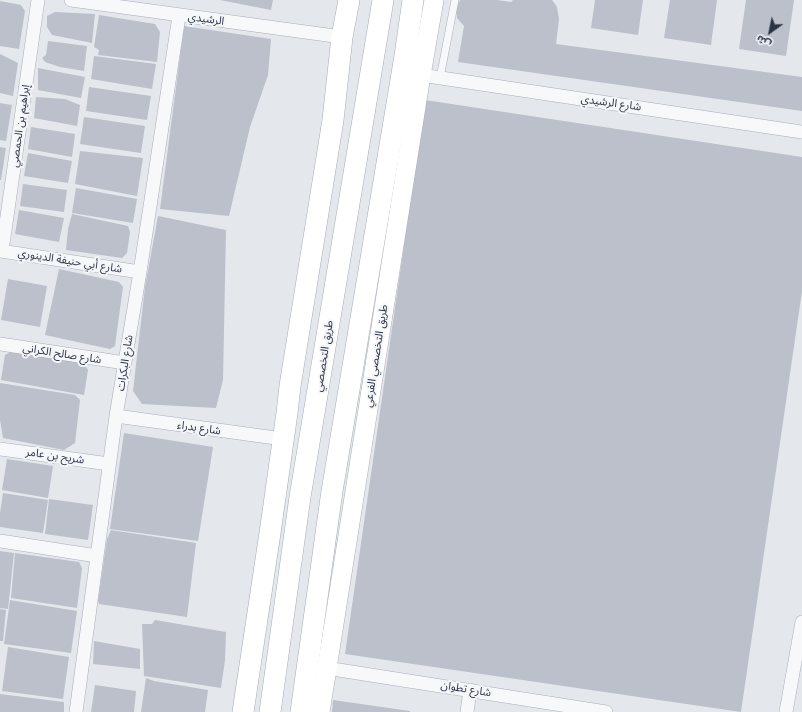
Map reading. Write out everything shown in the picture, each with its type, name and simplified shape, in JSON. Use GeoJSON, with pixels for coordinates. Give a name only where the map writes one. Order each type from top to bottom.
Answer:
{"type":"FeatureCollection","features":[{"type":"Feature","properties":{"kind":"main road"},"geometry":{"type":"LineString","coordinates":[[243,712],[290,386],[333,120],[342,37],[349,0]]}},
{"type":"Feature","properties":{"kind":"main road","name":"طريق التخصصي"},"geometry":{"type":"LineString","coordinates":[[270,712],[300,497],[383,0]]}},
{"type":"Feature","properties":{"kind":"main road"},"geometry":{"type":"LineString","coordinates":[[301,712],[332,491],[405,56],[413,0]]}},
{"type":"Feature","properties":{"kind":"street","name":"إبراهيم بن الحمصي"},"geometry":{"type":"LineString","coordinates":[[1,251],[38,0]]}},
{"type":"Feature","properties":{"kind":"street","name":"الرشيدي"},"geometry":{"type":"LineString","coordinates":[[71,0],[179,16],[342,37]]}},
{"type":"Feature","properties":{"kind":"street","name":"طريق التخصصي الفرعي"},"geometry":{"type":"LineString","coordinates":[[320,712],[420,75],[434,0]]}},
{"type":"Feature","properties":{"kind":"street","name":"شارع البكرات"},"geometry":{"type":"LineString","coordinates":[[76,712],[116,416],[140,272],[179,16]]}},
{"type":"Feature","properties":{"kind":"street","name":"شارع الرشيدي"},"geometry":{"type":"LineString","coordinates":[[420,75],[802,132]]}},
{"type":"Feature","properties":{"kind":"street","name":"شارع أبي حنيفة الدينوري"},"geometry":{"type":"LineString","coordinates":[[1,251],[140,272]]}},
{"type":"Feature","properties":{"kind":"street","name":"شارع صالح الكراني"},"geometry":{"type":"LineString","coordinates":[[0,344],[125,363]]}},
{"type":"Feature","properties":{"kind":"street","name":"شارع بدراء"},"geometry":{"type":"LineString","coordinates":[[116,416],[283,439]]}},
{"type":"Feature","properties":{"kind":"street","name":"شريح بن عامر"},"geometry":{"type":"LineString","coordinates":[[0,449],[109,464]]}},
{"type":"Feature","properties":{"kind":"street"},"geometry":{"type":"LineString","coordinates":[[0,541],[97,556]]}},
{"type":"Feature","properties":{"kind":"street"},"geometry":{"type":"LineString","coordinates":[[786,712],[802,622]]}},
{"type":"Feature","properties":{"kind":"street","name":"شارع تطوان"},"geometry":{"type":"LineString","coordinates":[[326,668],[606,712]]}},
{"type":"Feature","properties":{"kind":"street"},"geometry":{"type":"LineString","coordinates":[[467,712],[470,690]]}},
{"type":"Feature","properties":{"kind":"lane"},"geometry":{"type":"LineString","coordinates":[[440,78],[455,0]]}},
{"type":"Feature","properties":{"kind":"building"},"geometry":{"type":"Polygon","coordinates":[[[220,0],[273,0],[271,10],[220,0]]]}},
{"type":"Feature","properties":{"kind":"building"},"geometry":{"type":"Polygon","coordinates":[[[460,0],[497,0],[511,2],[513,0],[552,0],[557,7],[559,19],[556,44],[802,77],[802,111],[458,62],[464,26],[457,18],[456,9],[460,0]]]}},
{"type":"Feature","properties":{"kind":"building"},"geometry":{"type":"Polygon","coordinates":[[[595,0],[643,0],[638,35],[591,28],[595,0]]]}},
{"type":"Feature","properties":{"kind":"building"},"geometry":{"type":"Polygon","coordinates":[[[670,0],[717,0],[711,45],[664,38],[670,0]]]}},
{"type":"Feature","properties":{"kind":"building"},"geometry":{"type":"Polygon","coordinates":[[[746,0],[794,0],[786,56],[739,49],[746,0]]]}},
{"type":"Feature","properties":{"kind":"building"},"geometry":{"type":"Polygon","coordinates":[[[0,1],[21,5],[25,11],[19,49],[0,46],[0,1]]]}},
{"type":"Feature","properties":{"kind":"building"},"geometry":{"type":"Polygon","coordinates":[[[55,12],[95,14],[92,43],[52,35],[47,27],[47,16],[55,12]]]}},
{"type":"Feature","properties":{"kind":"building"},"geometry":{"type":"Polygon","coordinates":[[[99,15],[155,24],[160,32],[157,62],[98,55],[99,50],[94,47],[99,15]]]}},
{"type":"Feature","properties":{"kind":"building"},"geometry":{"type":"Polygon","coordinates":[[[184,26],[271,39],[268,75],[250,127],[229,216],[160,209],[184,26]]]}},
{"type":"Feature","properties":{"kind":"building"},"geometry":{"type":"Polygon","coordinates":[[[48,41],[87,46],[84,71],[60,67],[45,62],[42,58],[46,55],[48,41]]]}},
{"type":"Feature","properties":{"kind":"building"},"geometry":{"type":"Polygon","coordinates":[[[0,54],[18,63],[13,96],[0,93],[0,54]]]}},
{"type":"Feature","properties":{"kind":"building"},"geometry":{"type":"Polygon","coordinates":[[[94,56],[156,64],[152,89],[91,79],[94,56]]]}},
{"type":"Feature","properties":{"kind":"building"},"geometry":{"type":"Polygon","coordinates":[[[38,68],[85,77],[81,98],[38,90],[38,68]]]}},
{"type":"Feature","properties":{"kind":"building"},"geometry":{"type":"Polygon","coordinates":[[[89,87],[151,96],[147,120],[86,111],[89,87]]]}},
{"type":"Feature","properties":{"kind":"building"},"geometry":{"type":"Polygon","coordinates":[[[36,97],[65,99],[80,105],[77,126],[34,118],[36,97]]]}},
{"type":"Feature","properties":{"kind":"building"},"geometry":{"type":"Polygon","coordinates":[[[425,100],[802,157],[802,291],[741,712],[345,654],[425,100]]]}},
{"type":"Feature","properties":{"kind":"building"},"geometry":{"type":"Polygon","coordinates":[[[0,103],[12,105],[6,141],[0,140],[0,103]]]}},
{"type":"Feature","properties":{"kind":"building"},"geometry":{"type":"Polygon","coordinates":[[[84,117],[145,126],[141,153],[80,144],[84,117]]]}},
{"type":"Feature","properties":{"kind":"building"},"geometry":{"type":"Polygon","coordinates":[[[31,127],[75,134],[72,157],[28,149],[31,127]]]}},
{"type":"Feature","properties":{"kind":"building"},"geometry":{"type":"Polygon","coordinates":[[[0,147],[6,148],[1,180],[0,180],[0,147]]]}},
{"type":"Feature","properties":{"kind":"building"},"geometry":{"type":"Polygon","coordinates":[[[80,151],[143,158],[137,196],[75,184],[80,151]]]}},
{"type":"Feature","properties":{"kind":"building"},"geometry":{"type":"Polygon","coordinates":[[[28,153],[72,161],[68,183],[24,176],[28,153]]]}},
{"type":"Feature","properties":{"kind":"building"},"geometry":{"type":"Polygon","coordinates":[[[23,184],[67,190],[64,212],[20,206],[23,184]]]}},
{"type":"Feature","properties":{"kind":"building"},"geometry":{"type":"Polygon","coordinates":[[[76,188],[137,199],[133,223],[72,213],[76,188]]]}},
{"type":"Feature","properties":{"kind":"building"},"geometry":{"type":"Polygon","coordinates":[[[19,210],[64,218],[59,242],[15,234],[19,210]]]}},
{"type":"Feature","properties":{"kind":"building"},"geometry":{"type":"Polygon","coordinates":[[[72,214],[128,226],[130,232],[127,253],[122,258],[66,250],[68,229],[72,214]]]}},
{"type":"Feature","properties":{"kind":"building"},"geometry":{"type":"Polygon","coordinates":[[[158,216],[226,230],[223,380],[216,408],[142,404],[133,391],[145,287],[158,216]]]}},
{"type":"Feature","properties":{"kind":"building"},"geometry":{"type":"Polygon","coordinates":[[[59,269],[119,282],[123,287],[115,346],[110,349],[45,335],[59,269]]]}},
{"type":"Feature","properties":{"kind":"building"},"geometry":{"type":"Polygon","coordinates":[[[8,279],[47,286],[40,327],[1,320],[8,279]]]}},
{"type":"Feature","properties":{"kind":"building"},"geometry":{"type":"Polygon","coordinates":[[[12,351],[83,362],[88,370],[84,395],[1,380],[5,355],[12,351]]]}},
{"type":"Feature","properties":{"kind":"building"},"geometry":{"type":"Polygon","coordinates":[[[0,383],[75,395],[80,400],[75,443],[64,450],[3,438],[0,420],[0,383]]]}},
{"type":"Feature","properties":{"kind":"building"},"geometry":{"type":"Polygon","coordinates":[[[124,433],[213,447],[198,541],[110,529],[124,433]]]}},
{"type":"Feature","properties":{"kind":"building"},"geometry":{"type":"Polygon","coordinates":[[[7,459],[53,466],[48,498],[2,490],[7,459]]]}},
{"type":"Feature","properties":{"kind":"building"},"geometry":{"type":"Polygon","coordinates":[[[3,493],[48,500],[43,533],[0,527],[0,513],[3,493]]]}},
{"type":"Feature","properties":{"kind":"building"},"geometry":{"type":"Polygon","coordinates":[[[49,499],[93,505],[88,540],[45,534],[49,499]]]}},
{"type":"Feature","properties":{"kind":"building"},"geometry":{"type":"Polygon","coordinates":[[[111,530],[196,543],[187,617],[99,604],[98,601],[107,539],[111,530]]]}},
{"type":"Feature","properties":{"kind":"building"},"geometry":{"type":"Polygon","coordinates":[[[0,551],[14,553],[8,609],[0,608],[0,551]]]}},
{"type":"Feature","properties":{"kind":"building"},"geometry":{"type":"Polygon","coordinates":[[[15,553],[79,562],[82,568],[77,608],[11,598],[15,553]]]}},
{"type":"Feature","properties":{"kind":"building"},"geometry":{"type":"Polygon","coordinates":[[[10,600],[77,611],[71,653],[4,644],[10,600]]]}},
{"type":"Feature","properties":{"kind":"building"},"geometry":{"type":"Polygon","coordinates":[[[0,609],[6,610],[3,641],[0,641],[0,609]]]}},
{"type":"Feature","properties":{"kind":"building"},"geometry":{"type":"Polygon","coordinates":[[[155,620],[226,632],[225,660],[221,688],[144,676],[142,624],[152,624],[155,620]]]}},
{"type":"Feature","properties":{"kind":"building"},"geometry":{"type":"Polygon","coordinates":[[[94,641],[140,649],[140,669],[93,664],[94,641]]]}},
{"type":"Feature","properties":{"kind":"building"},"geometry":{"type":"Polygon","coordinates":[[[8,647],[69,657],[63,699],[2,691],[8,647]]]}},
{"type":"Feature","properties":{"kind":"building"},"geometry":{"type":"Polygon","coordinates":[[[146,678],[154,681],[208,690],[205,712],[141,712],[146,678]]]}},
{"type":"Feature","properties":{"kind":"building"},"geometry":{"type":"Polygon","coordinates":[[[95,685],[136,691],[134,712],[91,712],[95,685]]]}},
{"type":"Feature","properties":{"kind":"building"},"geometry":{"type":"Polygon","coordinates":[[[0,694],[64,702],[64,712],[0,712],[0,694]]]}},
{"type":"Feature","properties":{"kind":"building"},"geometry":{"type":"Polygon","coordinates":[[[333,700],[410,711],[410,712],[332,712],[333,700]]]}}]}
